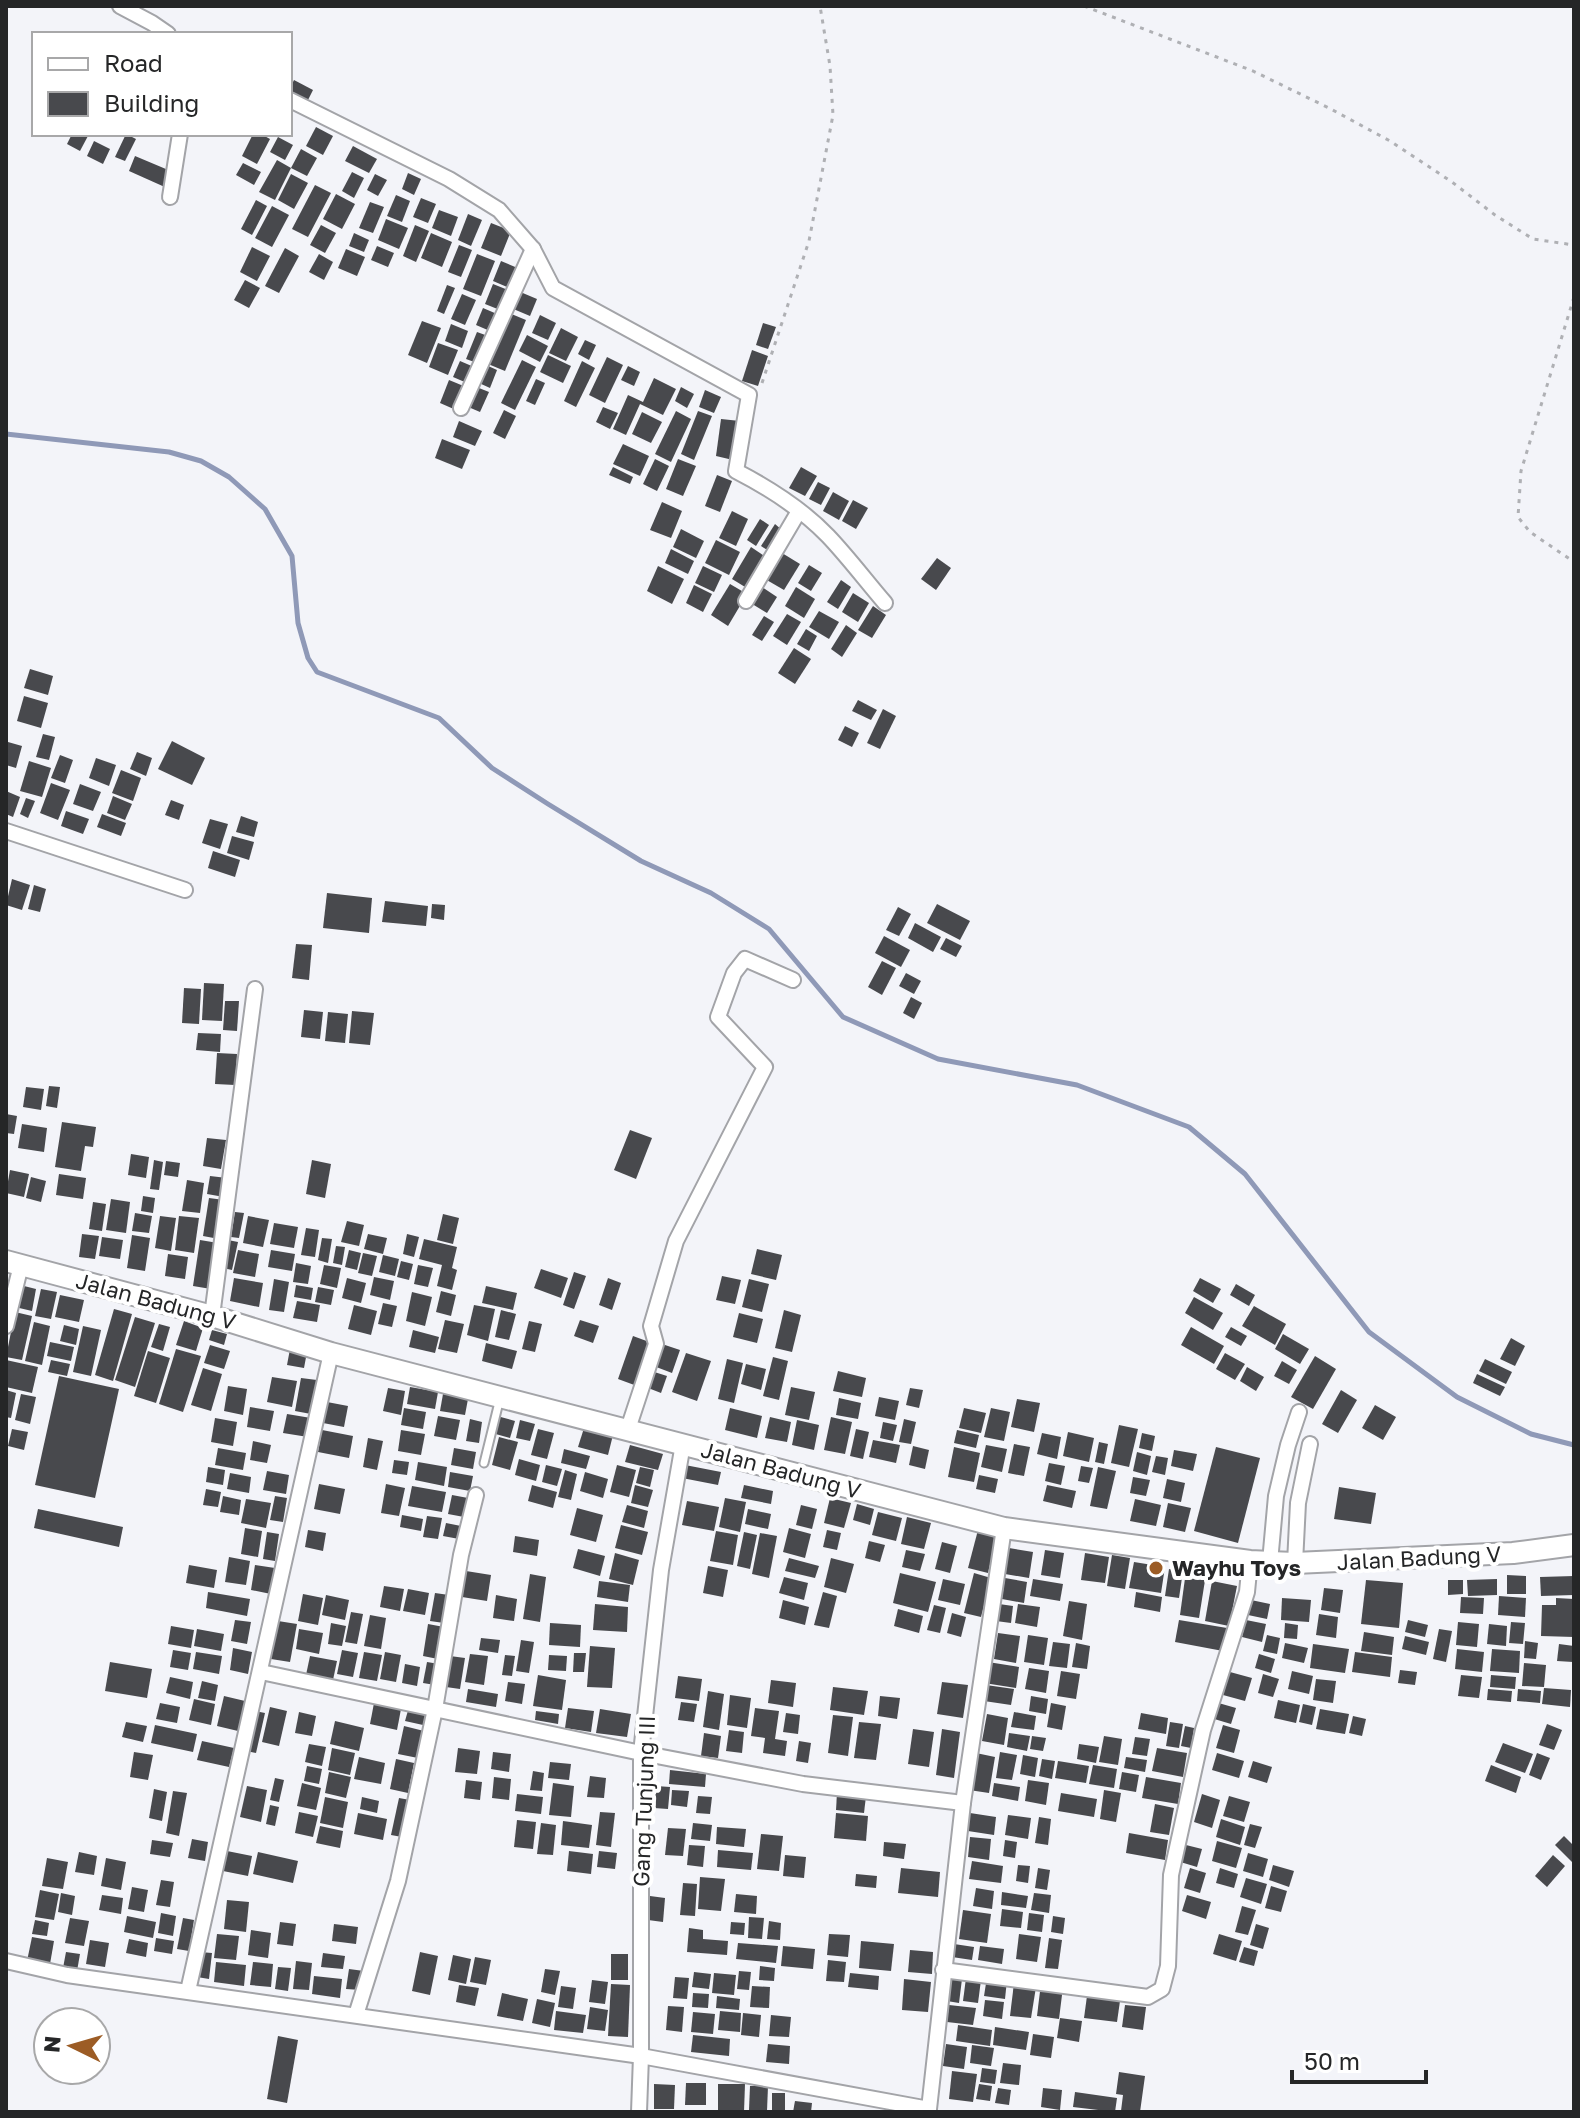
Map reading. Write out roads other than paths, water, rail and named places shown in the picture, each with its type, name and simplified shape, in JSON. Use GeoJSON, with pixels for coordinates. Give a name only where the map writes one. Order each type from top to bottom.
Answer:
{"type":"FeatureCollection","features":[{"type":"Feature","properties":{"kind":"main road","name":"Jalan Badung V"},"geometry":{"type":"LineString","coordinates":[[13,1263],[212,1316],[331,1353],[1004,1528],[1260,1562],[1513,1553],[1574,1545]]}},
{"type":"Feature","properties":{"kind":"street"},"geometry":{"type":"LineString","coordinates":[[120,6],[165,32]]}},
{"type":"Feature","properties":{"kind":"street"},"geometry":{"type":"LineString","coordinates":[[292,101],[449,179],[499,210],[533,249],[553,288],[749,395],[736,471],[758,482],[828,536],[885,603]]}},
{"type":"Feature","properties":{"kind":"street"},"geometry":{"type":"LineString","coordinates":[[170,197],[180,136]]}},
{"type":"Feature","properties":{"kind":"street"},"geometry":{"type":"LineString","coordinates":[[461,408],[533,249]]}},
{"type":"Feature","properties":{"kind":"street"},"geometry":{"type":"LineString","coordinates":[[746,601],[799,511]]}},
{"type":"Feature","properties":{"kind":"street"},"geometry":{"type":"LineString","coordinates":[[6,831],[185,890]]}},
{"type":"Feature","properties":{"kind":"street"},"geometry":{"type":"LineString","coordinates":[[628,1429],[656,1344],[651,1326],[676,1241],[765,1067],[718,1017],[734,973],[745,959],[793,980]]}},
{"type":"Feature","properties":{"kind":"street"},"geometry":{"type":"LineString","coordinates":[[212,1316],[255,989]]}},
{"type":"Feature","properties":{"kind":"street"},"geometry":{"type":"LineString","coordinates":[[6,1326],[13,1263]]}},
{"type":"Feature","properties":{"kind":"street"},"geometry":{"type":"LineString","coordinates":[[188,1991],[331,1353]]}},
{"type":"Feature","properties":{"kind":"street"},"geometry":{"type":"LineString","coordinates":[[943,1970],[1148,1997],[1162,1989],[1168,1966],[1171,1875],[1203,1730],[1247,1592],[1260,1562],[1299,1412]]}},
{"type":"Feature","properties":{"kind":"street","name":"Gang Tunjung III"},"geometry":{"type":"LineString","coordinates":[[639,2112],[641,1753],[661,1570],[683,1444]]}},
{"type":"Feature","properties":{"kind":"street"},"geometry":{"type":"LineString","coordinates":[[1295,1563],[1298,1503],[1310,1444]]}},
{"type":"Feature","properties":{"kind":"street"},"geometry":{"type":"LineString","coordinates":[[356,2015],[398,1881],[435,1709],[461,1555],[476,1495]]}},
{"type":"Feature","properties":{"kind":"street"},"geometry":{"type":"LineString","coordinates":[[929,2109],[963,1803],[1004,1528]]}},
{"type":"Feature","properties":{"kind":"street"},"geometry":{"type":"LineString","coordinates":[[261,1672],[641,1753],[803,1784],[963,1803]]}},
{"type":"Feature","properties":{"kind":"street"},"geometry":{"type":"LineString","coordinates":[[6,1961],[67,1975],[641,2056],[945,2112]]}},
{"type":"Feature","properties":{"kind":"lane"},"geometry":{"type":"LineString","coordinates":[[484,1463],[500,1396]]}},
{"type":"Feature","properties":{"kind":"waterway"},"geometry":{"type":"LineString","coordinates":[[6,434],[169,452],[201,461],[229,477],[265,509],[292,556],[298,623],[308,658],[317,672],[439,718],[492,768],[548,804],[641,861],[711,893],[769,929],[843,1017],[938,1059],[1077,1085],[1189,1127],[1245,1174],[1369,1332],[1457,1397],[1531,1434],[1574,1445]]}},
{"type":"Feature","properties":{"kind":"place","name":"Wayhu Toys"},"geometry":{"type":"Point","coordinates":[1156,1568]}}]}
